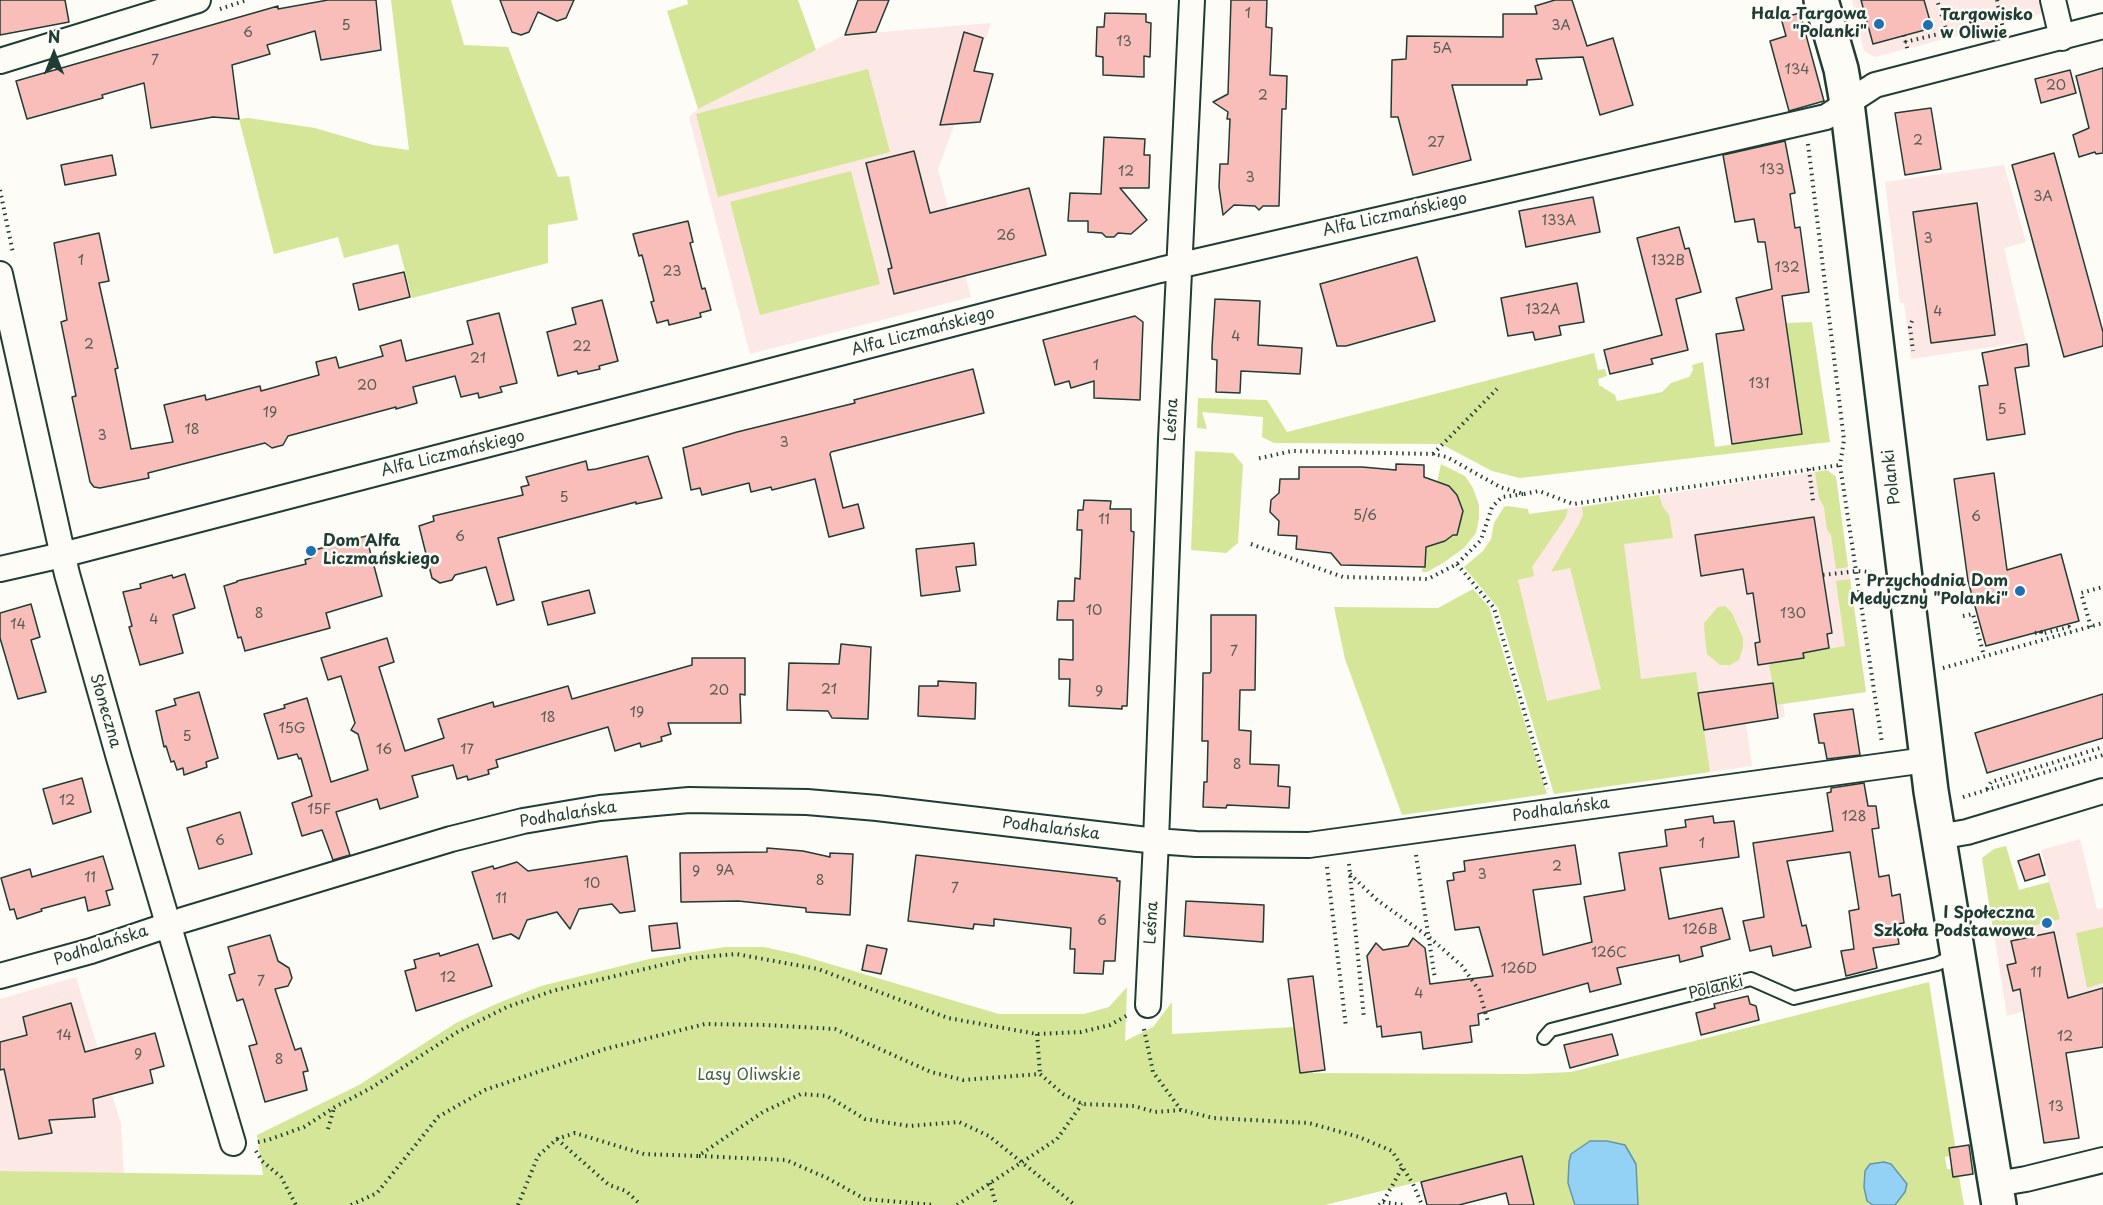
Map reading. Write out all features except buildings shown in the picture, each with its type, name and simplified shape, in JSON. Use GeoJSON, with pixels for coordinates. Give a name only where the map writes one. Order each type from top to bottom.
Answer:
{"type":"FeatureCollection","features":[{"type":"Feature","properties":{"kind":"street"},"geometry":{"type":"LineString","coordinates":[[0,61],[198,0]]}},
{"type":"Feature","properties":{"kind":"street","name":"Leśna"},"geometry":{"type":"LineString","coordinates":[[1146,1016],[1156,841],[1192,0]]}},
{"type":"Feature","properties":{"kind":"street","name":"Polanki"},"geometry":{"type":"LineString","coordinates":[[1821,0],[1841,69],[1847,103],[1926,760],[1997,1194]]}},
{"type":"Feature","properties":{"kind":"street"},"geometry":{"type":"LineString","coordinates":[[2053,0],[2062,38]]}},
{"type":"Feature","properties":{"kind":"street","name":"Alfa Liczmańskiego"},"geometry":{"type":"LineString","coordinates":[[0,569],[62,555],[1179,266],[1497,191],[1815,120],[1826,117],[1875,85],[2103,26]]}},
{"type":"Feature","properties":{"kind":"street","name":"Słoneczna"},"geometry":{"type":"LineString","coordinates":[[0,274],[62,555],[168,925],[242,1142]]}},
{"type":"Feature","properties":{"kind":"street","name":"Podhalańska"},"geometry":{"type":"LineString","coordinates":[[0,976],[91,951],[451,838],[523,821],[600,808],[689,800],[807,802],[877,808],[1156,841],[1196,844],[1309,844],[1926,760]]}},
{"type":"Feature","properties":{"kind":"street"},"geometry":{"type":"LineString","coordinates":[[1938,837],[1967,832],[2103,791]]}},
{"type":"Feature","properties":{"kind":"street"},"geometry":{"type":"LineString","coordinates":[[1997,1194],[2026,1179],[2103,1160]]}},
{"type":"Feature","properties":{"kind":"lane","name":"Polanki"},"geometry":{"type":"LineString","coordinates":[[1544,1038],[1551,1030],[1751,979],[1794,998],[1937,964],[1957,955]]}},
{"type":"Feature","properties":{"kind":"path"},"geometry":{"type":"LineString","coordinates":[[1905,42],[1947,32],[1937,0]]}},
{"type":"Feature","properties":{"kind":"path"},"geometry":{"type":"LineString","coordinates":[[1997,0],[2004,30]]}},
{"type":"Feature","properties":{"kind":"path"},"geometry":{"type":"LineString","coordinates":[[1904,35],[1908,52]]}},
{"type":"Feature","properties":{"kind":"path"},"geometry":{"type":"LineString","coordinates":[[1808,143],[1844,440],[1840,465],[1882,744]]}},
{"type":"Feature","properties":{"kind":"path"},"geometry":{"type":"LineString","coordinates":[[1912,321],[1910,327],[1913,351]]}},
{"type":"Feature","properties":{"kind":"path"},"geometry":{"type":"LineString","coordinates":[[1433,454],[1497,389]]}},
{"type":"Feature","properties":{"kind":"path"},"geometry":{"type":"LineString","coordinates":[[1256,459],[1292,451],[1433,454],[1447,457],[1500,487],[1524,494]]}},
{"type":"Feature","properties":{"kind":"path"},"geometry":{"type":"LineString","coordinates":[[1251,544],[1343,577],[1428,579],[1457,564],[1481,540],[1492,507],[1502,497],[1539,491],[1573,504],[1840,465]]}},
{"type":"Feature","properties":{"kind":"path"},"geometry":{"type":"LineString","coordinates":[[1809,469],[1813,501]]}},
{"type":"Feature","properties":{"kind":"path"},"geometry":{"type":"LineString","coordinates":[[1457,564],[1494,608],[1549,794]]}},
{"type":"Feature","properties":{"kind":"path"},"geometry":{"type":"LineString","coordinates":[[1823,575],[1857,571],[1871,572]]}},
{"type":"Feature","properties":{"kind":"path"},"geometry":{"type":"LineString","coordinates":[[2091,627],[2081,593],[2103,587]]}},
{"type":"Feature","properties":{"kind":"path"},"geometry":{"type":"LineString","coordinates":[[1963,616],[1975,613],[1984,656]]}},
{"type":"Feature","properties":{"kind":"path"},"geometry":{"type":"LineString","coordinates":[[1937,669],[2103,624]]}},
{"type":"Feature","properties":{"kind":"path"},"geometry":{"type":"LineString","coordinates":[[2037,642],[2034,633],[2041,632],[2041,634],[2069,627],[2071,632]]}},
{"type":"Feature","properties":{"kind":"path"},"geometry":{"type":"LineString","coordinates":[[1987,789],[1991,782],[2103,747]]}},
{"type":"Feature","properties":{"kind":"path"},"geometry":{"type":"LineString","coordinates":[[1963,796],[2103,755]]}},
{"type":"Feature","properties":{"kind":"path"},"geometry":{"type":"LineString","coordinates":[[1335,841],[1350,874],[1364,1019]]}},
{"type":"Feature","properties":{"kind":"path"},"geometry":{"type":"LineString","coordinates":[[1335,841],[1346,1027]]}},
{"type":"Feature","properties":{"kind":"path"},"geometry":{"type":"LineString","coordinates":[[1414,845],[1435,979]]}},
{"type":"Feature","properties":{"kind":"path"},"geometry":{"type":"LineString","coordinates":[[1350,874],[1377,900],[1429,937],[1462,966],[1479,990],[1488,1022]]}},
{"type":"Feature","properties":{"kind":"path"},"geometry":{"type":"LineString","coordinates":[[242,1142],[268,1140],[304,1127],[371,1088],[459,1030],[507,1006],[552,991],[691,958],[736,954],[818,969],[948,1018],[1037,1034],[1081,1032],[1146,1016],[1153,1072],[1181,1110]]}},
{"type":"Feature","properties":{"kind":"path"},"geometry":{"type":"LineString","coordinates":[[351,1205],[377,1192],[438,1117],[485,1090],[605,1049],[705,1024],[766,1024],[835,1029],[931,1072],[963,1080],[1040,1074]]}},
{"type":"Feature","properties":{"kind":"path"},"geometry":{"type":"LineString","coordinates":[[1037,1034],[1040,1074],[1063,1094],[1082,1104],[1134,1106],[1155,1112],[1181,1110],[1213,1118],[1309,1123],[1380,1144],[1392,1150],[1413,1184],[1422,1205]]}},
{"type":"Feature","properties":{"kind":"path"},"geometry":{"type":"LineString","coordinates":[[698,1156],[763,1112],[801,1094],[827,1096],[865,1119],[909,1126],[959,1122],[989,1136],[1074,1205]]}},
{"type":"Feature","properties":{"kind":"path"},"geometry":{"type":"LineString","coordinates":[[957,1205],[1057,1138],[1082,1104]]}},
{"type":"Feature","properties":{"kind":"path"},"geometry":{"type":"LineString","coordinates":[[328,1129],[335,1107]]}},
{"type":"Feature","properties":{"kind":"path"},"geometry":{"type":"LineString","coordinates":[[518,1205],[538,1156],[557,1139],[575,1133],[644,1154],[786,1160],[827,1178],[865,1199],[935,1205]]}},
{"type":"Feature","properties":{"kind":"path"},"geometry":{"type":"LineString","coordinates":[[557,1139],[609,1185],[626,1191],[641,1205]]}},
{"type":"Feature","properties":{"kind":"path"},"geometry":{"type":"LineString","coordinates":[[242,1142],[281,1177],[296,1205]]}},
{"type":"Feature","properties":{"kind":"path"},"geometry":{"type":"LineString","coordinates":[[1402,1167],[1381,1203],[1404,1205]]}},
{"type":"Feature","properties":{"kind":"path"},"geometry":{"type":"LineString","coordinates":[[990,1183],[996,1205]]}},
{"type":"Feature","properties":{"kind":"shaded area","name":"Targowisko w Oliwie"},"geometry":{"type":"Polygon","coordinates":[[[1852,0],[2042,0],[2045,13],[1875,57],[1864,51],[1852,0]]]}},
{"type":"Feature","properties":{"kind":"shaded area"},"geometry":{"type":"Polygon","coordinates":[[[991,23],[986,39],[983,39],[974,71],[938,169],[971,297],[750,354],[689,117],[698,109],[845,35],[991,23]]]}},
{"type":"Feature","properties":{"kind":"shaded area"},"geometry":{"type":"Polygon","coordinates":[[[2004,165],[2026,242],[2004,248],[2026,342],[1911,359],[1904,303],[1900,303],[1885,182],[2004,165]]]}},
{"type":"Feature","properties":{"kind":"shaded area"},"geometry":{"type":"Polygon","coordinates":[[[1827,470],[1836,477],[1866,692],[1783,704],[1785,717],[1746,723],[1752,766],[1554,794],[1501,540],[1529,514],[1827,470]]]}},
{"type":"Feature","properties":{"kind":"shaded area","name":"I Społeczna Szkoła Podstawowa"},"geometry":{"type":"Polygon","coordinates":[[[2080,839],[2097,909],[2103,908],[2103,989],[2007,1016],[1982,858],[1994,849],[2006,846],[2019,890],[2049,882],[2041,850],[2080,839]]]}},
{"type":"Feature","properties":{"kind":"shaded area"},"geometry":{"type":"Polygon","coordinates":[[[76,977],[121,1124],[124,1175],[0,1171],[0,999],[76,977]]]}},
{"type":"Feature","properties":{"kind":"green space"},"geometry":{"type":"Polygon","coordinates":[[[391,0],[451,0],[464,45],[508,47],[558,177],[569,176],[578,220],[548,225],[548,263],[412,298],[398,244],[344,258],[338,237],[274,254],[239,119],[248,118],[315,128],[373,145],[409,150],[391,0]]]}},
{"type":"Feature","properties":{"kind":"green space"},"geometry":{"type":"Polygon","coordinates":[[[687,0],[798,0],[816,50],[698,109],[667,11],[688,4],[687,0]]]}},
{"type":"Feature","properties":{"kind":"green space"},"geometry":{"type":"Polygon","coordinates":[[[868,69],[890,152],[718,197],[696,114],[868,69]]]}},
{"type":"Feature","properties":{"kind":"green space"},"geometry":{"type":"Polygon","coordinates":[[[851,171],[880,284],[760,315],[730,202],[851,171]]]}},
{"type":"Feature","properties":{"kind":"green space"},"geometry":{"type":"Polygon","coordinates":[[[1812,322],[1830,442],[1520,478],[1492,471],[1441,444],[1274,443],[1262,437],[1263,417],[1202,412],[1207,429],[1197,428],[1198,398],[1267,400],[1287,432],[1594,353],[1598,370],[1605,369],[1607,376],[1598,379],[1599,385],[1615,395],[1617,401],[1662,392],[1671,383],[1689,377],[1693,370],[1692,365],[1703,362],[1715,447],[1802,434],[1786,323],[1812,322]]]}},
{"type":"Feature","properties":{"kind":"green space"},"geometry":{"type":"Polygon","coordinates":[[[1195,451],[1233,453],[1243,465],[1238,543],[1226,553],[1191,550],[1195,451]]]}},
{"type":"Feature","properties":{"kind":"green space"},"geometry":{"type":"Polygon","coordinates":[[[1441,464],[1465,476],[1473,488],[1479,505],[1479,518],[1476,533],[1464,548],[1443,563],[1427,572],[1422,572],[1425,566],[1426,545],[1438,543],[1450,537],[1461,521],[1461,507],[1452,489],[1437,482],[1441,464]]]}},
{"type":"Feature","properties":{"kind":"green space"},"geometry":{"type":"Polygon","coordinates":[[[1827,470],[1836,477],[1848,567],[1836,569],[1831,535],[1827,530],[1815,472],[1827,470]]]}},
{"type":"Feature","properties":{"kind":"green space"},"geometry":{"type":"Polygon","coordinates":[[[1659,495],[1669,515],[1673,538],[1624,544],[1641,679],[1696,672],[1710,772],[1554,794],[1498,608],[1464,567],[1483,551],[1491,539],[1494,523],[1504,507],[1528,509],[1529,514],[1568,509],[1566,517],[1532,567],[1534,576],[1518,580],[1547,701],[1601,689],[1570,568],[1551,572],[1579,524],[1583,515],[1582,507],[1659,495]]]}},
{"type":"Feature","properties":{"kind":"green space"},"geometry":{"type":"Polygon","coordinates":[[[1850,579],[1866,692],[1776,705],[1768,658],[1791,660],[1804,658],[1803,653],[1845,646],[1836,581],[1850,579]]]}},
{"type":"Feature","properties":{"kind":"green space"},"geometry":{"type":"Polygon","coordinates":[[[1473,589],[1489,607],[1547,794],[1402,815],[1345,659],[1334,607],[1438,608],[1473,589]]]}},
{"type":"Feature","properties":{"kind":"green space"},"geometry":{"type":"Polygon","coordinates":[[[1725,606],[1732,613],[1743,638],[1743,647],[1739,660],[1730,665],[1720,665],[1707,654],[1704,623],[1718,607],[1725,606]]]}},
{"type":"Feature","properties":{"kind":"green space"},"geometry":{"type":"Polygon","coordinates":[[[2006,846],[2019,890],[2049,882],[2060,919],[1994,936],[1982,858],[1994,849],[2006,846]]]}},
{"type":"Feature","properties":{"kind":"green space"},"geometry":{"type":"Polygon","coordinates":[[[2103,927],[2103,983],[2087,988],[2076,933],[2103,927]]]}},
{"type":"Feature","properties":{"kind":"green space","name":"Lasy Oliwskie"},"geometry":{"type":"Polygon","coordinates":[[[725,947],[764,947],[796,954],[999,1014],[1084,1014],[1109,1007],[1127,987],[1125,1041],[1153,1027],[1172,1002],[1172,1034],[1294,1027],[1300,1073],[1527,1074],[1571,1072],[1929,982],[1955,1145],[1949,1148],[1950,1156],[1945,1157],[1947,1169],[1952,1169],[1954,1177],[1959,1176],[1964,1205],[1895,1205],[1897,1203],[1891,1164],[1884,1162],[1876,1163],[1867,1201],[1873,1205],[1638,1205],[1636,1164],[1590,1141],[1568,1170],[1568,1183],[1575,1205],[1534,1205],[1522,1156],[1325,1205],[0,1205],[0,1171],[263,1175],[257,1135],[359,1085],[456,1023],[541,986],[649,959],[725,947]]]}},
{"type":"Feature","properties":{"kind":"water"},"geometry":{"type":"Polygon","coordinates":[[[1590,1141],[1607,1141],[1625,1145],[1636,1164],[1638,1205],[1575,1205],[1568,1183],[1569,1162],[1571,1154],[1590,1141]]]}},
{"type":"Feature","properties":{"kind":"water"},"geometry":{"type":"Polygon","coordinates":[[[1884,1162],[1891,1164],[1907,1184],[1905,1192],[1895,1205],[1873,1205],[1867,1201],[1864,1187],[1865,1171],[1870,1164],[1884,1162]]]}},
{"type":"Feature","properties":{"kind":"place","name":"Hala Targowa \"Polanki\""},"geometry":{"type":"Point","coordinates":[1879,24]}},
{"type":"Feature","properties":{"kind":"place","name":"Targowisko w Oliwie"},"geometry":{"type":"Point","coordinates":[1928,25]}},
{"type":"Feature","properties":{"kind":"place","name":"Dom Alfa Liczmańskiego"},"geometry":{"type":"Point","coordinates":[311,551]}},
{"type":"Feature","properties":{"kind":"place","name":"Przychodnia Dom Medyczny \"Polanki\""},"geometry":{"type":"Point","coordinates":[2020,591]}},
{"type":"Feature","properties":{"kind":"place","name":"I Społeczna Szkoła Podstawowa"},"geometry":{"type":"Point","coordinates":[2047,923]}}]}
